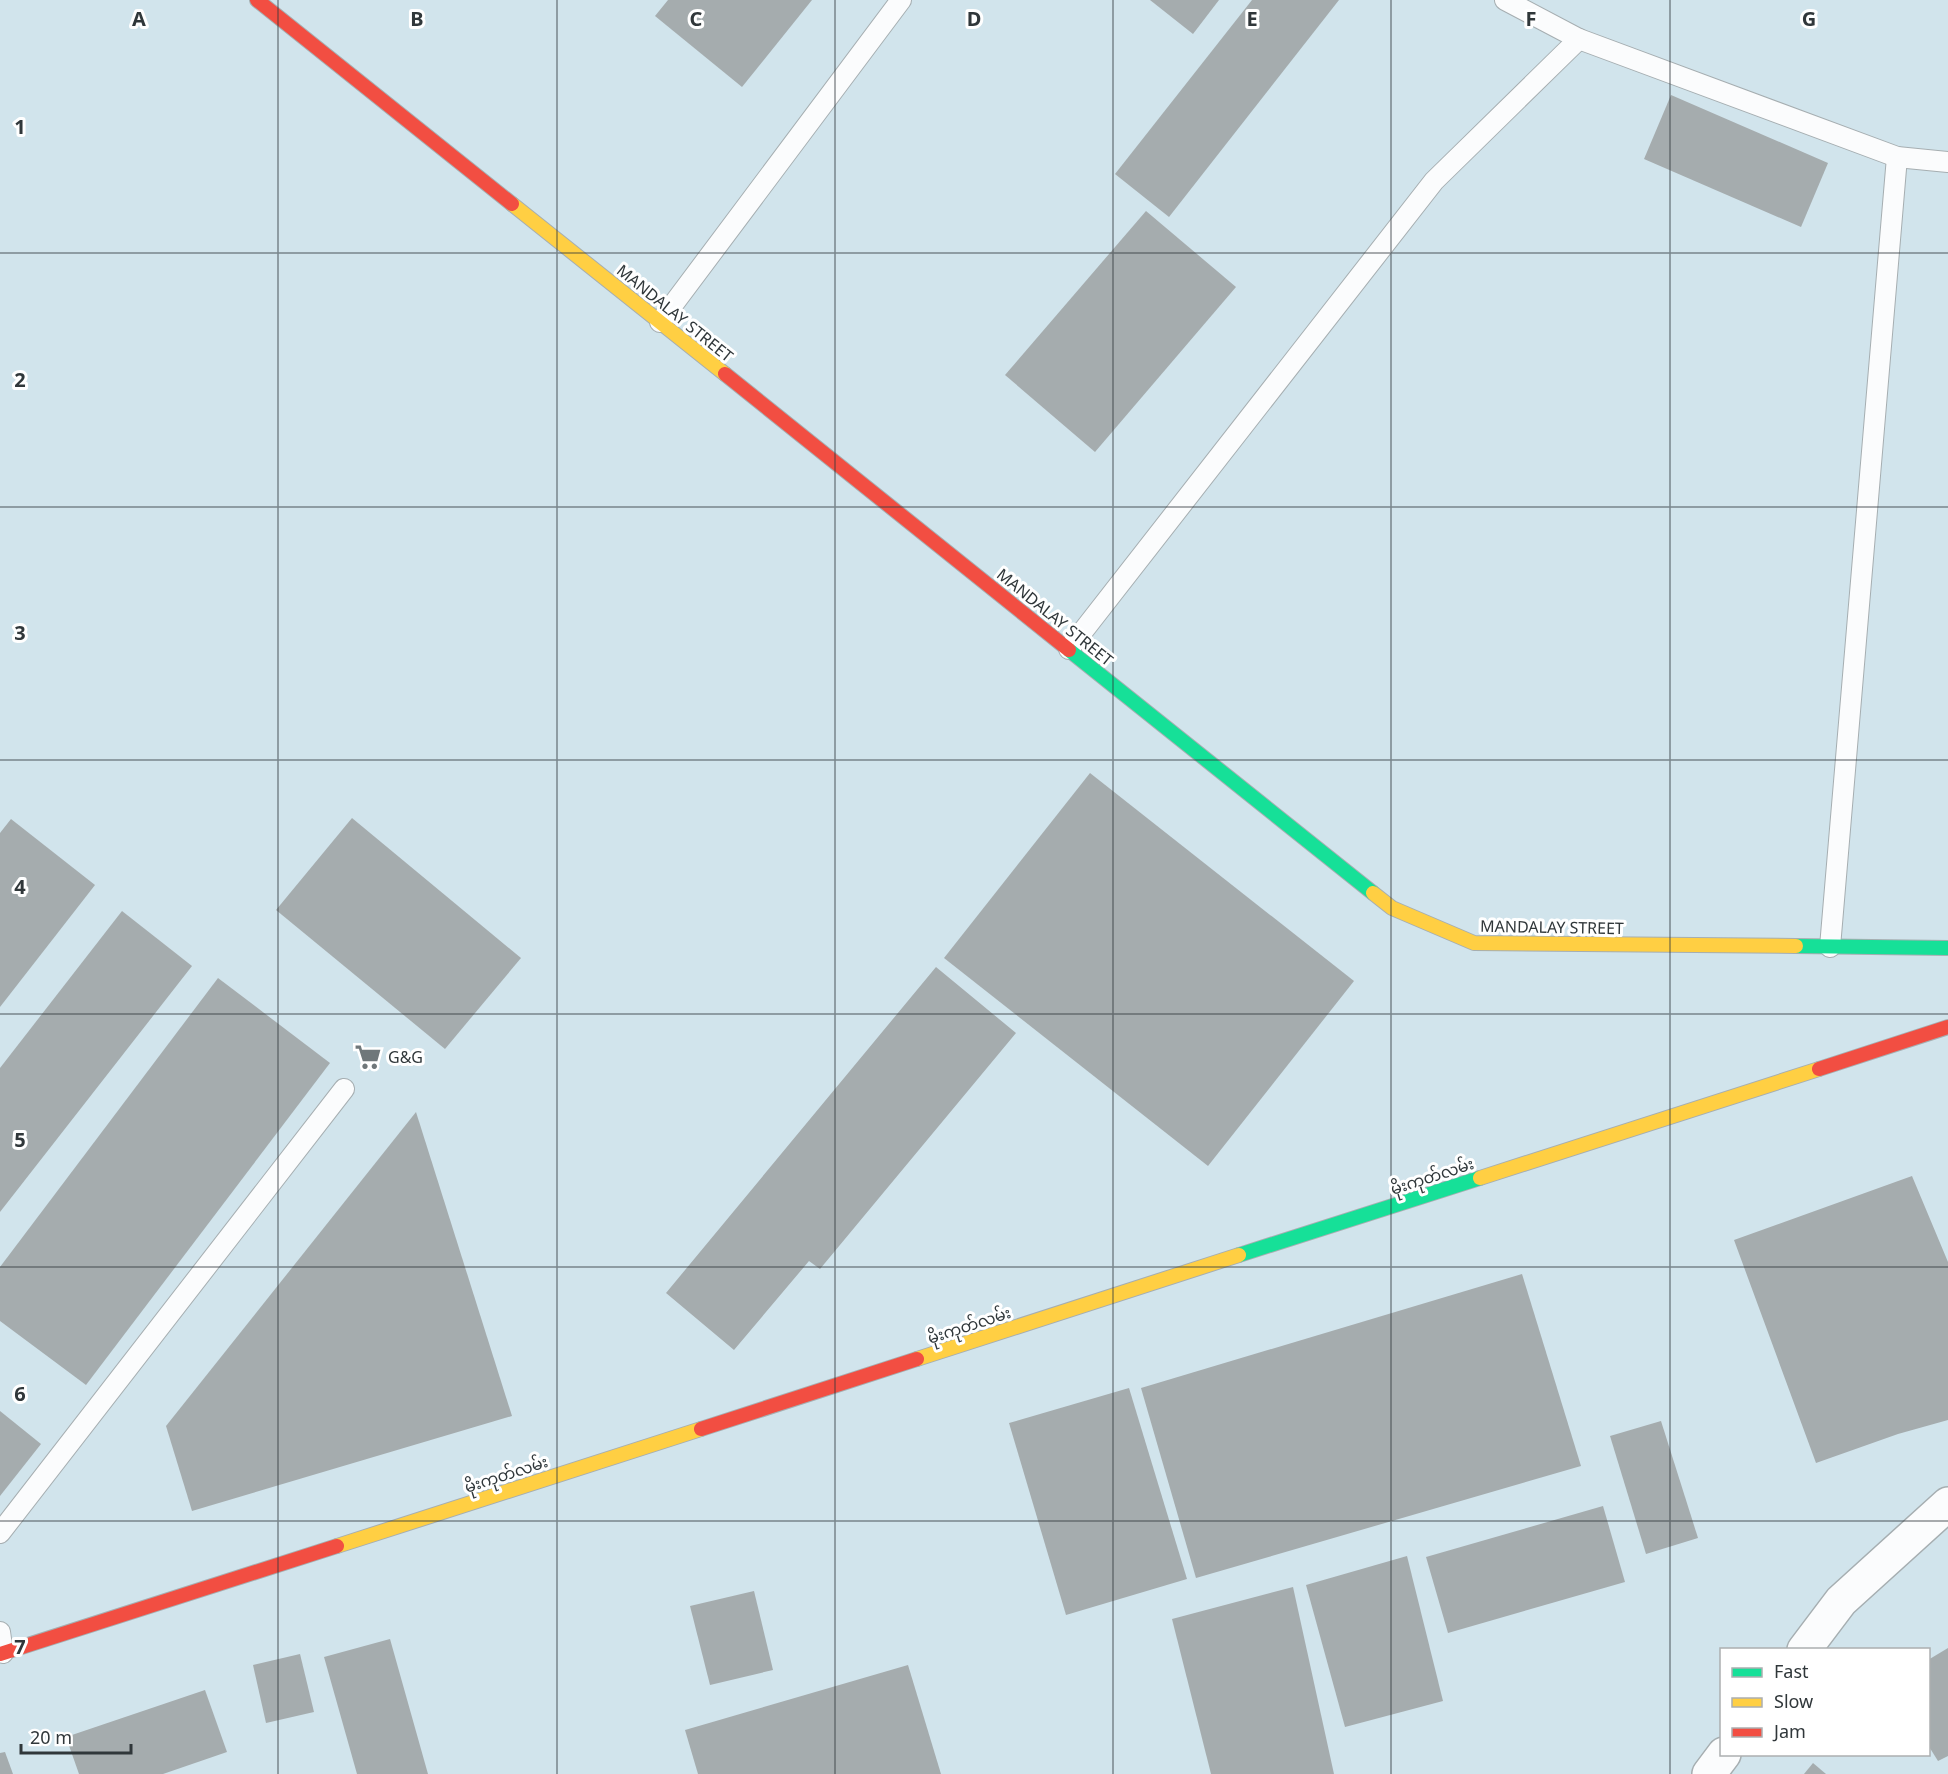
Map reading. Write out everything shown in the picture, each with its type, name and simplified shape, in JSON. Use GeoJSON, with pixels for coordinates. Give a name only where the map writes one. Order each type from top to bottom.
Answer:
{"type":"FeatureCollection","features":[{"type":"Feature","properties":{"kind":"street","name":"MANDALAY STREET"},"geometry":{"type":"LineString","coordinates":[[257,0],[1392,908],[1474,943],[1948,948]]}},
{"type":"Feature","properties":{"kind":"street","name":"မိုးကုတ်လမ်း"},"geometry":{"type":"LineString","coordinates":[[2,1654],[1948,1027]]}},
{"type":"Feature","properties":{"kind":"street"},"geometry":{"type":"LineString","coordinates":[[1806,1648],[1841,1601],[1948,1504]]}},
{"type":"Feature","properties":{"kind":"street"},"geometry":{"type":"LineString","coordinates":[[1709,1774],[1723,1756]]}},
{"type":"Feature","properties":{"kind":"lane"},"geometry":{"type":"LineString","coordinates":[[660,322],[901,0]]}},
{"type":"Feature","properties":{"kind":"lane"},"geometry":{"type":"LineString","coordinates":[[1505,0],[1579,39],[1897,157],[1948,162]]}},
{"type":"Feature","properties":{"kind":"lane"},"geometry":{"type":"LineString","coordinates":[[1069,649],[1434,181],[1579,39]]}},
{"type":"Feature","properties":{"kind":"lane"},"geometry":{"type":"LineString","coordinates":[[1830,947],[1897,157]]}},
{"type":"Feature","properties":{"kind":"lane"},"geometry":{"type":"LineString","coordinates":[[0,1533],[344,1089]]}},
{"type":"Feature","properties":{"kind":"lane"},"geometry":{"type":"LineString","coordinates":[[0,1632],[2,1654]]}},
{"type":"Feature","properties":{"kind":"shaded area"},"geometry":{"type":"Polygon","coordinates":[[[0,0],[1948,0],[1948,1774],[0,1774],[0,0]]]}},
{"type":"Feature","properties":{"kind":"building"},"geometry":{"type":"Polygon","coordinates":[[[668,0],[812,0],[742,87],[655,16],[668,0]]]}},
{"type":"Feature","properties":{"kind":"building"},"geometry":{"type":"Polygon","coordinates":[[[1150,0],[1219,0],[1193,34],[1150,0]]]}},
{"type":"Feature","properties":{"kind":"building"},"geometry":{"type":"Polygon","coordinates":[[[1252,0],[1339,0],[1169,217],[1115,174],[1252,0]]]}},
{"type":"Feature","properties":{"kind":"building"},"geometry":{"type":"Polygon","coordinates":[[[1671,95],[1828,163],[1801,227],[1644,159],[1671,95]]]}},
{"type":"Feature","properties":{"kind":"building"},"geometry":{"type":"Polygon","coordinates":[[[1146,211],[1236,287],[1095,452],[1005,375],[1146,211]]]}},
{"type":"Feature","properties":{"kind":"building"},"geometry":{"type":"Polygon","coordinates":[[[1090,773],[1354,981],[1208,1166],[944,958],[1090,773]]]}},
{"type":"Feature","properties":{"kind":"building"},"geometry":{"type":"Polygon","coordinates":[[[352,818],[521,958],[445,1049],[276,910],[352,818]]]}},
{"type":"Feature","properties":{"kind":"building"},"geometry":{"type":"Polygon","coordinates":[[[11,819],[95,885],[0,1007],[0,833],[11,819]]]}},
{"type":"Feature","properties":{"kind":"building"},"geometry":{"type":"Polygon","coordinates":[[[122,911],[192,966],[0,1212],[0,1068],[122,911]]]}},
{"type":"Feature","properties":{"kind":"building"},"geometry":{"type":"Polygon","coordinates":[[[936,967],[1016,1033],[820,1269],[809,1261],[734,1350],[666,1293],[936,967]]]}},
{"type":"Feature","properties":{"kind":"building"},"geometry":{"type":"Polygon","coordinates":[[[218,978],[330,1063],[86,1385],[0,1321],[0,1267],[218,978]]]}},
{"type":"Feature","properties":{"kind":"building"},"geometry":{"type":"Polygon","coordinates":[[[416,1112],[512,1416],[192,1511],[166,1426],[416,1112]]]}},
{"type":"Feature","properties":{"kind":"building"},"geometry":{"type":"Polygon","coordinates":[[[1912,1176],[1948,1262],[1948,1420],[1898,1434],[1816,1463],[1734,1240],[1912,1176]]]}},
{"type":"Feature","properties":{"kind":"building"},"geometry":{"type":"Polygon","coordinates":[[[1522,1274],[1581,1466],[1196,1578],[1141,1388],[1522,1274]]]}},
{"type":"Feature","properties":{"kind":"building"},"geometry":{"type":"Polygon","coordinates":[[[1129,1388],[1187,1579],[1066,1615],[1009,1423],[1129,1388]]]}},
{"type":"Feature","properties":{"kind":"building"},"geometry":{"type":"Polygon","coordinates":[[[0,1411],[41,1444],[0,1496],[0,1411]]]}},
{"type":"Feature","properties":{"kind":"building"},"geometry":{"type":"Polygon","coordinates":[[[1661,1421],[1698,1538],[1646,1554],[1610,1436],[1661,1421]]]}},
{"type":"Feature","properties":{"kind":"building"},"geometry":{"type":"Polygon","coordinates":[[[1603,1506],[1625,1582],[1448,1633],[1426,1557],[1603,1506]]]}},
{"type":"Feature","properties":{"kind":"building"},"geometry":{"type":"Polygon","coordinates":[[[1407,1556],[1443,1701],[1345,1727],[1306,1585],[1407,1556]]]}},
{"type":"Feature","properties":{"kind":"building"},"geometry":{"type":"Polygon","coordinates":[[[1293,1587],[1334,1774],[1211,1774],[1172,1619],[1293,1587]]]}},
{"type":"Feature","properties":{"kind":"building"},"geometry":{"type":"Polygon","coordinates":[[[754,1591],[773,1670],[710,1685],[690,1606],[754,1591]]]}},
{"type":"Feature","properties":{"kind":"building"},"geometry":{"type":"Polygon","coordinates":[[[390,1639],[428,1774],[357,1774],[324,1657],[390,1639]]]}},
{"type":"Feature","properties":{"kind":"building"},"geometry":{"type":"Polygon","coordinates":[[[1948,1648],[1948,1756],[1938,1761],[1930,1748],[1930,1659],[1948,1648]]]}},
{"type":"Feature","properties":{"kind":"building"},"geometry":{"type":"Polygon","coordinates":[[[300,1654],[314,1712],[266,1723],[253,1665],[300,1654]]]}},
{"type":"Feature","properties":{"kind":"building"},"geometry":{"type":"Polygon","coordinates":[[[908,1665],[941,1774],[698,1774],[685,1730],[908,1665]]]}},
{"type":"Feature","properties":{"kind":"building"},"geometry":{"type":"Polygon","coordinates":[[[205,1690],[227,1752],[163,1774],[79,1774],[66,1737],[205,1690]]]}},
{"type":"Feature","properties":{"kind":"building"},"geometry":{"type":"Polygon","coordinates":[[[5,1752],[13,1774],[0,1774],[0,1753],[5,1752]]]}},
{"type":"Feature","properties":{"kind":"building"},"geometry":{"type":"Polygon","coordinates":[[[1813,1763],[1826,1774],[1804,1774],[1813,1763]]]}},
{"type":"Feature","properties":{"kind":"traffic: fast"},"geometry":{"type":"LineString","coordinates":[[1069,650],[1373,893]]}},
{"type":"Feature","properties":{"kind":"traffic: fast"},"geometry":{"type":"LineString","coordinates":[[1796,946],[1948,948]]}},
{"type":"Feature","properties":{"kind":"traffic: fast"},"geometry":{"type":"LineString","coordinates":[[1239,1255],[1480,1178]]}},
{"type":"Feature","properties":{"kind":"traffic: slow"},"geometry":{"type":"LineString","coordinates":[[512,204],[725,374]]}},
{"type":"Feature","properties":{"kind":"traffic: slow"},"geometry":{"type":"LineString","coordinates":[[1373,893],[1392,908],[1474,943],[1796,946]]}},
{"type":"Feature","properties":{"kind":"traffic: slow"},"geometry":{"type":"LineString","coordinates":[[1480,1178],[1819,1069]]}},
{"type":"Feature","properties":{"kind":"traffic: slow"},"geometry":{"type":"LineString","coordinates":[[917,1359],[1239,1255]]}},
{"type":"Feature","properties":{"kind":"traffic: slow"},"geometry":{"type":"LineString","coordinates":[[337,1546],[701,1429]]}},
{"type":"Feature","properties":{"kind":"traffic: jam"},"geometry":{"type":"LineString","coordinates":[[257,0],[512,204]]}},
{"type":"Feature","properties":{"kind":"traffic: jam"},"geometry":{"type":"LineString","coordinates":[[725,374],[1069,650]]}},
{"type":"Feature","properties":{"kind":"traffic: jam"},"geometry":{"type":"LineString","coordinates":[[1819,1069],[1948,1027]]}},
{"type":"Feature","properties":{"kind":"traffic: jam"},"geometry":{"type":"LineString","coordinates":[[701,1429],[917,1359]]}},
{"type":"Feature","properties":{"kind":"traffic: jam"},"geometry":{"type":"LineString","coordinates":[[0,1654],[337,1546]]}},
{"type":"Feature","properties":{"kind":"place","name":"G&G"},"geometry":{"type":"Point","coordinates":[368,1057]}}]}
